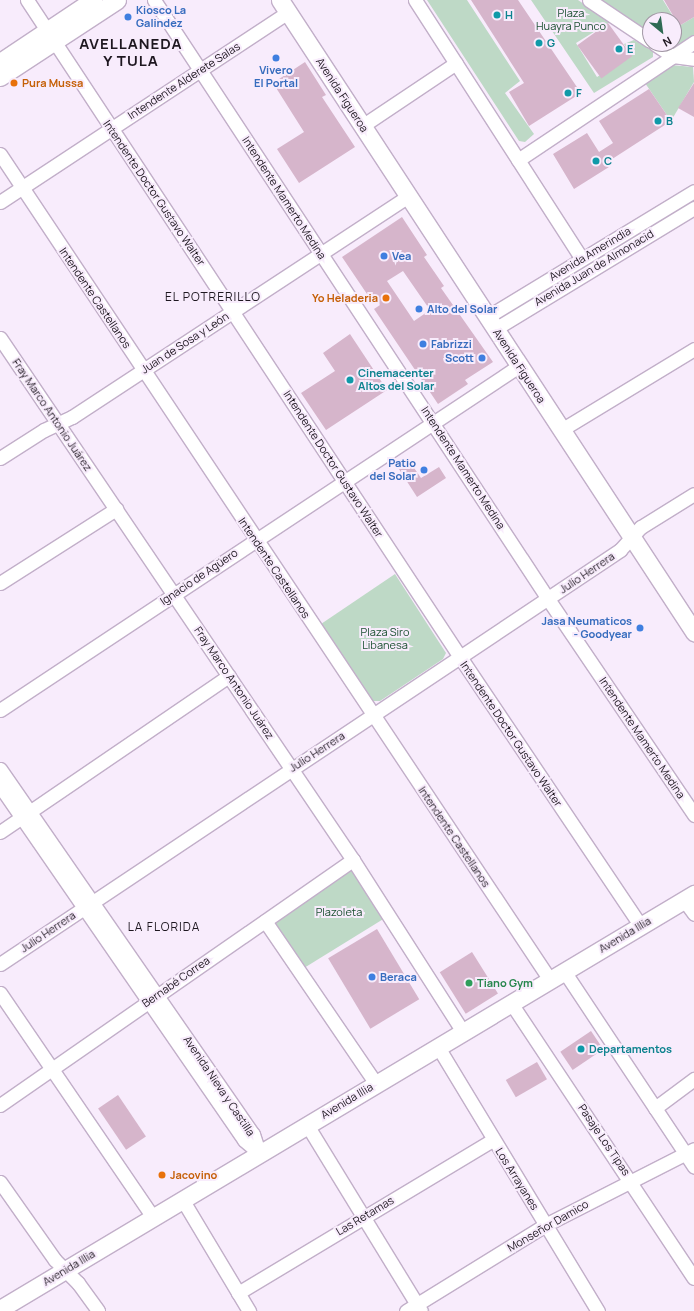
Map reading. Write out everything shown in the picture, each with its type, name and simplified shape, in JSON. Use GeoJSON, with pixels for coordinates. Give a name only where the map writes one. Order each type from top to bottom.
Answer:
{"type":"FeatureCollection","features":[{"type":"Feature","properties":{"kind":"main road"},"geometry":{"type":"LineString","coordinates":[[0,77],[94,0]]}},
{"type":"Feature","properties":{"kind":"main road"},"geometry":{"type":"LineString","coordinates":[[0,62],[117,0]]}},
{"type":"Feature","properties":{"kind":"main road","name":"Avenida Figueroa"},"geometry":{"type":"LineString","coordinates":[[284,6],[407,196],[694,632]]}},
{"type":"Feature","properties":{"kind":"main road","name":"Avenida Illia"},"geometry":{"type":"LineString","coordinates":[[0,1309],[689,897]]}},
{"type":"Feature","properties":{"kind":"street","name":"Intendente Doctor Gustavo Walter"},"geometry":{"type":"LineString","coordinates":[[27,0],[460,657],[641,926]]}},
{"type":"Feature","properties":{"kind":"street","name":"Intendente Mamerto Medina"},"geometry":{"type":"LineString","coordinates":[[154,0],[548,598],[694,815]]}},
{"type":"Feature","properties":{"kind":"street"},"geometry":{"type":"LineString","coordinates":[[415,0],[582,259]]}},
{"type":"Feature","properties":{"kind":"street"},"geometry":{"type":"LineString","coordinates":[[589,0],[642,36]]}},
{"type":"Feature","properties":{"kind":"street","name":"Intendente Alderete Salas"},"geometry":{"type":"LineString","coordinates":[[0,202],[201,70],[284,6]]}},
{"type":"Feature","properties":{"kind":"street"},"geometry":{"type":"LineString","coordinates":[[518,160],[694,42]]}},
{"type":"Feature","properties":{"kind":"street"},"geometry":{"type":"LineString","coordinates":[[667,52],[673,56],[694,59]]}},
{"type":"Feature","properties":{"kind":"street"},"geometry":{"type":"LineString","coordinates":[[362,126],[456,63]]}},
{"type":"Feature","properties":{"kind":"street","name":"Intendente Castellanos"},"geometry":{"type":"LineString","coordinates":[[0,154],[255,540],[550,980]]}},
{"type":"Feature","properties":{"kind":"street","name":"Avenida Amerindia"},"geometry":{"type":"LineString","coordinates":[[491,323],[582,259],[694,191]]}},
{"type":"Feature","properties":{"kind":"street","name":"Juan de Sosa y León"},"geometry":{"type":"LineString","coordinates":[[0,458],[58,423],[72,417],[407,196]]}},
{"type":"Feature","properties":{"kind":"street","name":"Avenida Juan de Almonacid"},"geometry":{"type":"LineString","coordinates":[[491,323],[694,208]]}},
{"type":"Feature","properties":{"kind":"street","name":"Fray Marco Antonio Juárez"},"geometry":{"type":"LineString","coordinates":[[0,338],[353,860],[463,1032]]}},
{"type":"Feature","properties":{"kind":"street"},"geometry":{"type":"LineString","coordinates":[[561,430],[694,348]]}},
{"type":"Feature","properties":{"kind":"street","name":"Ignacio de Agüero"},"geometry":{"type":"LineString","coordinates":[[0,710],[432,422],[519,366]]}},
{"type":"Feature","properties":{"kind":"street","name":"Julio Herrera"},"geometry":{"type":"LineString","coordinates":[[0,964],[620,550],[641,527],[694,494]]}},
{"type":"Feature","properties":{"kind":"street"},"geometry":{"type":"LineString","coordinates":[[0,583],[116,509]]}},
{"type":"Feature","properties":{"kind":"street"},"geometry":{"type":"LineString","coordinates":[[0,832],[229,676]]}},
{"type":"Feature","properties":{"kind":"street","name":"Avenida Nieva y Castilla"},"geometry":{"type":"LineString","coordinates":[[0,769],[26,814],[153,999],[244,1140],[260,1153]]}},
{"type":"Feature","properties":{"kind":"street","name":"Avenida Nieva y Castilla"},"geometry":{"type":"LineString","coordinates":[[0,786],[26,814]]}},
{"type":"Feature","properties":{"kind":"street","name":"Bernabé Correa"},"geometry":{"type":"LineString","coordinates":[[0,1106],[353,860]]}},
{"type":"Feature","properties":{"kind":"street"},"geometry":{"type":"LineString","coordinates":[[689,897],[694,914]]}},
{"type":"Feature","properties":{"kind":"street"},"geometry":{"type":"LineString","coordinates":[[265,920],[376,1084]]}},
{"type":"Feature","properties":{"kind":"street"},"geometry":{"type":"LineString","coordinates":[[564,971],[656,1108],[690,1151],[694,1167]]}},
{"type":"Feature","properties":{"kind":"street"},"geometry":{"type":"LineString","coordinates":[[0,993],[153,1217]]}},
{"type":"Feature","properties":{"kind":"street","name":"Pasaje Los Tipas"},"geometry":{"type":"LineString","coordinates":[[511,1003],[631,1180],[694,1278]]}},
{"type":"Feature","properties":{"kind":"street","name":"Los Arrayanes"},"geometry":{"type":"LineString","coordinates":[[438,1047],[493,1140],[546,1225],[594,1310]]}},
{"type":"Feature","properties":{"kind":"street"},"geometry":{"type":"LineString","coordinates":[[656,1108],[694,1079]]}},
{"type":"Feature","properties":{"kind":"street"},"geometry":{"type":"LineString","coordinates":[[307,1125],[364,1216],[415,1309]]}},
{"type":"Feature","properties":{"kind":"street","name":"Las Retamas"},"geometry":{"type":"LineString","coordinates":[[238,1293],[364,1216],[493,1140]]}},
{"type":"Feature","properties":{"kind":"street","name":"Monseñor Damico"},"geometry":{"type":"LineString","coordinates":[[415,1309],[546,1225],[690,1151]]}},
{"type":"Feature","properties":{"kind":"street"},"geometry":{"type":"LineString","coordinates":[[0,1182],[56,1260],[78,1283],[98,1311]]}},
{"type":"Feature","properties":{"kind":"street"},"geometry":{"type":"LineString","coordinates":[[182,1199],[249,1311]]}},
{"type":"Feature","properties":{"kind":"green space"},"geometry":{"type":"Polygon","coordinates":[[[427,0],[467,0],[520,81],[505,93],[534,134],[525,142],[519,141],[427,0]]]}},
{"type":"Feature","properties":{"kind":"green space","name":"Plaza Huayra Punco"},"geometry":{"type":"Polygon","coordinates":[[[531,0],[578,0],[610,22],[576,43],[597,77],[631,56],[624,44],[634,40],[642,45],[642,52],[653,52],[653,57],[594,93],[531,0]]]}},
{"type":"Feature","properties":{"kind":"green space"},"geometry":{"type":"Polygon","coordinates":[[[589,0],[663,0],[670,12],[642,12],[642,36],[589,0]]]}},
{"type":"Feature","properties":{"kind":"green space"},"geometry":{"type":"Polygon","coordinates":[[[694,17],[694,42],[682,50],[682,24],[694,17]]]}},
{"type":"Feature","properties":{"kind":"green space"},"geometry":{"type":"Polygon","coordinates":[[[667,52],[679,52],[673,56],[667,52]]]}},
{"type":"Feature","properties":{"kind":"green space"},"geometry":{"type":"Polygon","coordinates":[[[671,65],[693,67],[694,82],[671,121],[645,83],[671,65]]]}},
{"type":"Feature","properties":{"kind":"green space","name":"Plaza Siro Libanesa"},"geometry":{"type":"Polygon","coordinates":[[[395,574],[446,653],[443,659],[380,701],[373,701],[321,624],[395,574]]]}},
{"type":"Feature","properties":{"kind":"green space","name":"Plazoleta"},"geometry":{"type":"Polygon","coordinates":[[[347,870],[354,871],[385,918],[304,968],[275,922],[347,870]]]}},
{"type":"Feature","properties":{"kind":"building"},"geometry":{"type":"Polygon","coordinates":[[[471,0],[518,0],[581,93],[529,126],[509,92],[524,83],[471,0]]]}},
{"type":"Feature","properties":{"kind":"building"},"geometry":{"type":"Polygon","coordinates":[[[664,0],[694,0],[694,17],[682,24],[682,12],[671,12],[664,0]]]}},
{"type":"Feature","properties":{"kind":"building","name":"E"},"geometry":{"type":"Polygon","coordinates":[[[608,23],[632,56],[601,79],[577,45],[608,23]]]}},
{"type":"Feature","properties":{"kind":"building"},"geometry":{"type":"Polygon","coordinates":[[[305,62],[326,95],[322,97],[355,147],[299,183],[277,149],[304,132],[273,83],[305,62]]]}},
{"type":"Feature","properties":{"kind":"building"},"geometry":{"type":"Polygon","coordinates":[[[694,83],[694,117],[678,108],[694,83]]]}},
{"type":"Feature","properties":{"kind":"building"},"geometry":{"type":"Polygon","coordinates":[[[649,89],[671,121],[606,163],[609,167],[574,189],[553,154],[587,133],[599,152],[613,143],[599,121],[649,89]]]}},
{"type":"Feature","properties":{"kind":"building"},"geometry":{"type":"Polygon","coordinates":[[[402,217],[427,255],[424,257],[444,286],[441,288],[493,362],[465,380],[468,384],[438,404],[374,309],[380,305],[371,292],[367,294],[342,257],[402,217]],[[403,271],[387,281],[414,321],[430,310],[403,271]]]}},
{"type":"Feature","properties":{"kind":"building","name":"Cinemacenter Altos del Solar"},"geometry":{"type":"Polygon","coordinates":[[[350,334],[387,390],[326,430],[301,393],[335,371],[323,353],[350,334]]]}},
{"type":"Feature","properties":{"kind":"building"},"geometry":{"type":"Polygon","coordinates":[[[408,459],[421,478],[439,467],[446,478],[417,497],[397,466],[408,459]]]}},
{"type":"Feature","properties":{"kind":"building","name":"Beraca"},"geometry":{"type":"Polygon","coordinates":[[[377,929],[419,999],[370,1029],[328,958],[377,929]]]}},
{"type":"Feature","properties":{"kind":"building","name":"Tiano Gym"},"geometry":{"type":"Polygon","coordinates":[[[472,952],[498,994],[466,1014],[440,972],[472,952]]]}},
{"type":"Feature","properties":{"kind":"building","name":"Departamentos"},"geometry":{"type":"Polygon","coordinates":[[[591,1031],[603,1049],[573,1070],[560,1052],[591,1031]]]}},
{"type":"Feature","properties":{"kind":"building"},"geometry":{"type":"Polygon","coordinates":[[[537,1062],[547,1079],[516,1097],[506,1080],[537,1062]]]}},
{"type":"Feature","properties":{"kind":"building"},"geometry":{"type":"Polygon","coordinates":[[[118,1095],[146,1136],[126,1150],[98,1108],[118,1095]]]}},
{"type":"Feature","properties":{"kind":"place","name":"H"},"geometry":{"type":"Point","coordinates":[497,15]}},
{"type":"Feature","properties":{"kind":"place","name":"Kiosco La Galindez"},"geometry":{"type":"Point","coordinates":[128,17]}},
{"type":"Feature","properties":{"kind":"place","name":"G"},"geometry":{"type":"Point","coordinates":[539,43]}},
{"type":"Feature","properties":{"kind":"place","name":"E"},"geometry":{"type":"Point","coordinates":[619,49]}},
{"type":"Feature","properties":{"kind":"place","name":"Vivero El Portal"},"geometry":{"type":"Point","coordinates":[276,58]}},
{"type":"Feature","properties":{"kind":"place","name":"Pura Mussa"},"geometry":{"type":"Point","coordinates":[14,83]}},
{"type":"Feature","properties":{"kind":"place","name":"F"},"geometry":{"type":"Point","coordinates":[568,93]}},
{"type":"Feature","properties":{"kind":"place","name":"B"},"geometry":{"type":"Point","coordinates":[658,121]}},
{"type":"Feature","properties":{"kind":"place","name":"C"},"geometry":{"type":"Point","coordinates":[596,161]}},
{"type":"Feature","properties":{"kind":"place","name":"Vea"},"geometry":{"type":"Point","coordinates":[384,256]}},
{"type":"Feature","properties":{"kind":"place","name":"Yo Heladeria"},"geometry":{"type":"Point","coordinates":[386,298]}},
{"type":"Feature","properties":{"kind":"place","name":"Alto del Solar"},"geometry":{"type":"Point","coordinates":[419,309]}},
{"type":"Feature","properties":{"kind":"place","name":"Fabrizzi"},"geometry":{"type":"Point","coordinates":[423,344]}},
{"type":"Feature","properties":{"kind":"place","name":"Scott"},"geometry":{"type":"Point","coordinates":[482,358]}},
{"type":"Feature","properties":{"kind":"place","name":"Cinemacenter Altos del Solar"},"geometry":{"type":"Point","coordinates":[350,380]}},
{"type":"Feature","properties":{"kind":"place","name":"Patio del Solar"},"geometry":{"type":"Point","coordinates":[424,470]}},
{"type":"Feature","properties":{"kind":"place","name":"Jasa Neumaticos - Goodyear"},"geometry":{"type":"Point","coordinates":[640,628]}},
{"type":"Feature","properties":{"kind":"place","name":"Beraca"},"geometry":{"type":"Point","coordinates":[372,977]}},
{"type":"Feature","properties":{"kind":"place","name":"Tiano Gym"},"geometry":{"type":"Point","coordinates":[469,983]}},
{"type":"Feature","properties":{"kind":"place","name":"Departamentos"},"geometry":{"type":"Point","coordinates":[581,1049]}},
{"type":"Feature","properties":{"kind":"place","name":"Jacovino"},"geometry":{"type":"Point","coordinates":[162,1175]}},
{"type":"Feature","properties":{"kind":"district","name":"AVELLANEDA Y TULA"},"geometry":{"type":"Point","coordinates":[131,52]}},
{"type":"Feature","properties":{"kind":"district","name":"EL POTRERILLO"},"geometry":{"type":"Point","coordinates":[213,297]}},
{"type":"Feature","properties":{"kind":"district","name":"LA FLORIDA"},"geometry":{"type":"Point","coordinates":[164,927]}}]}
